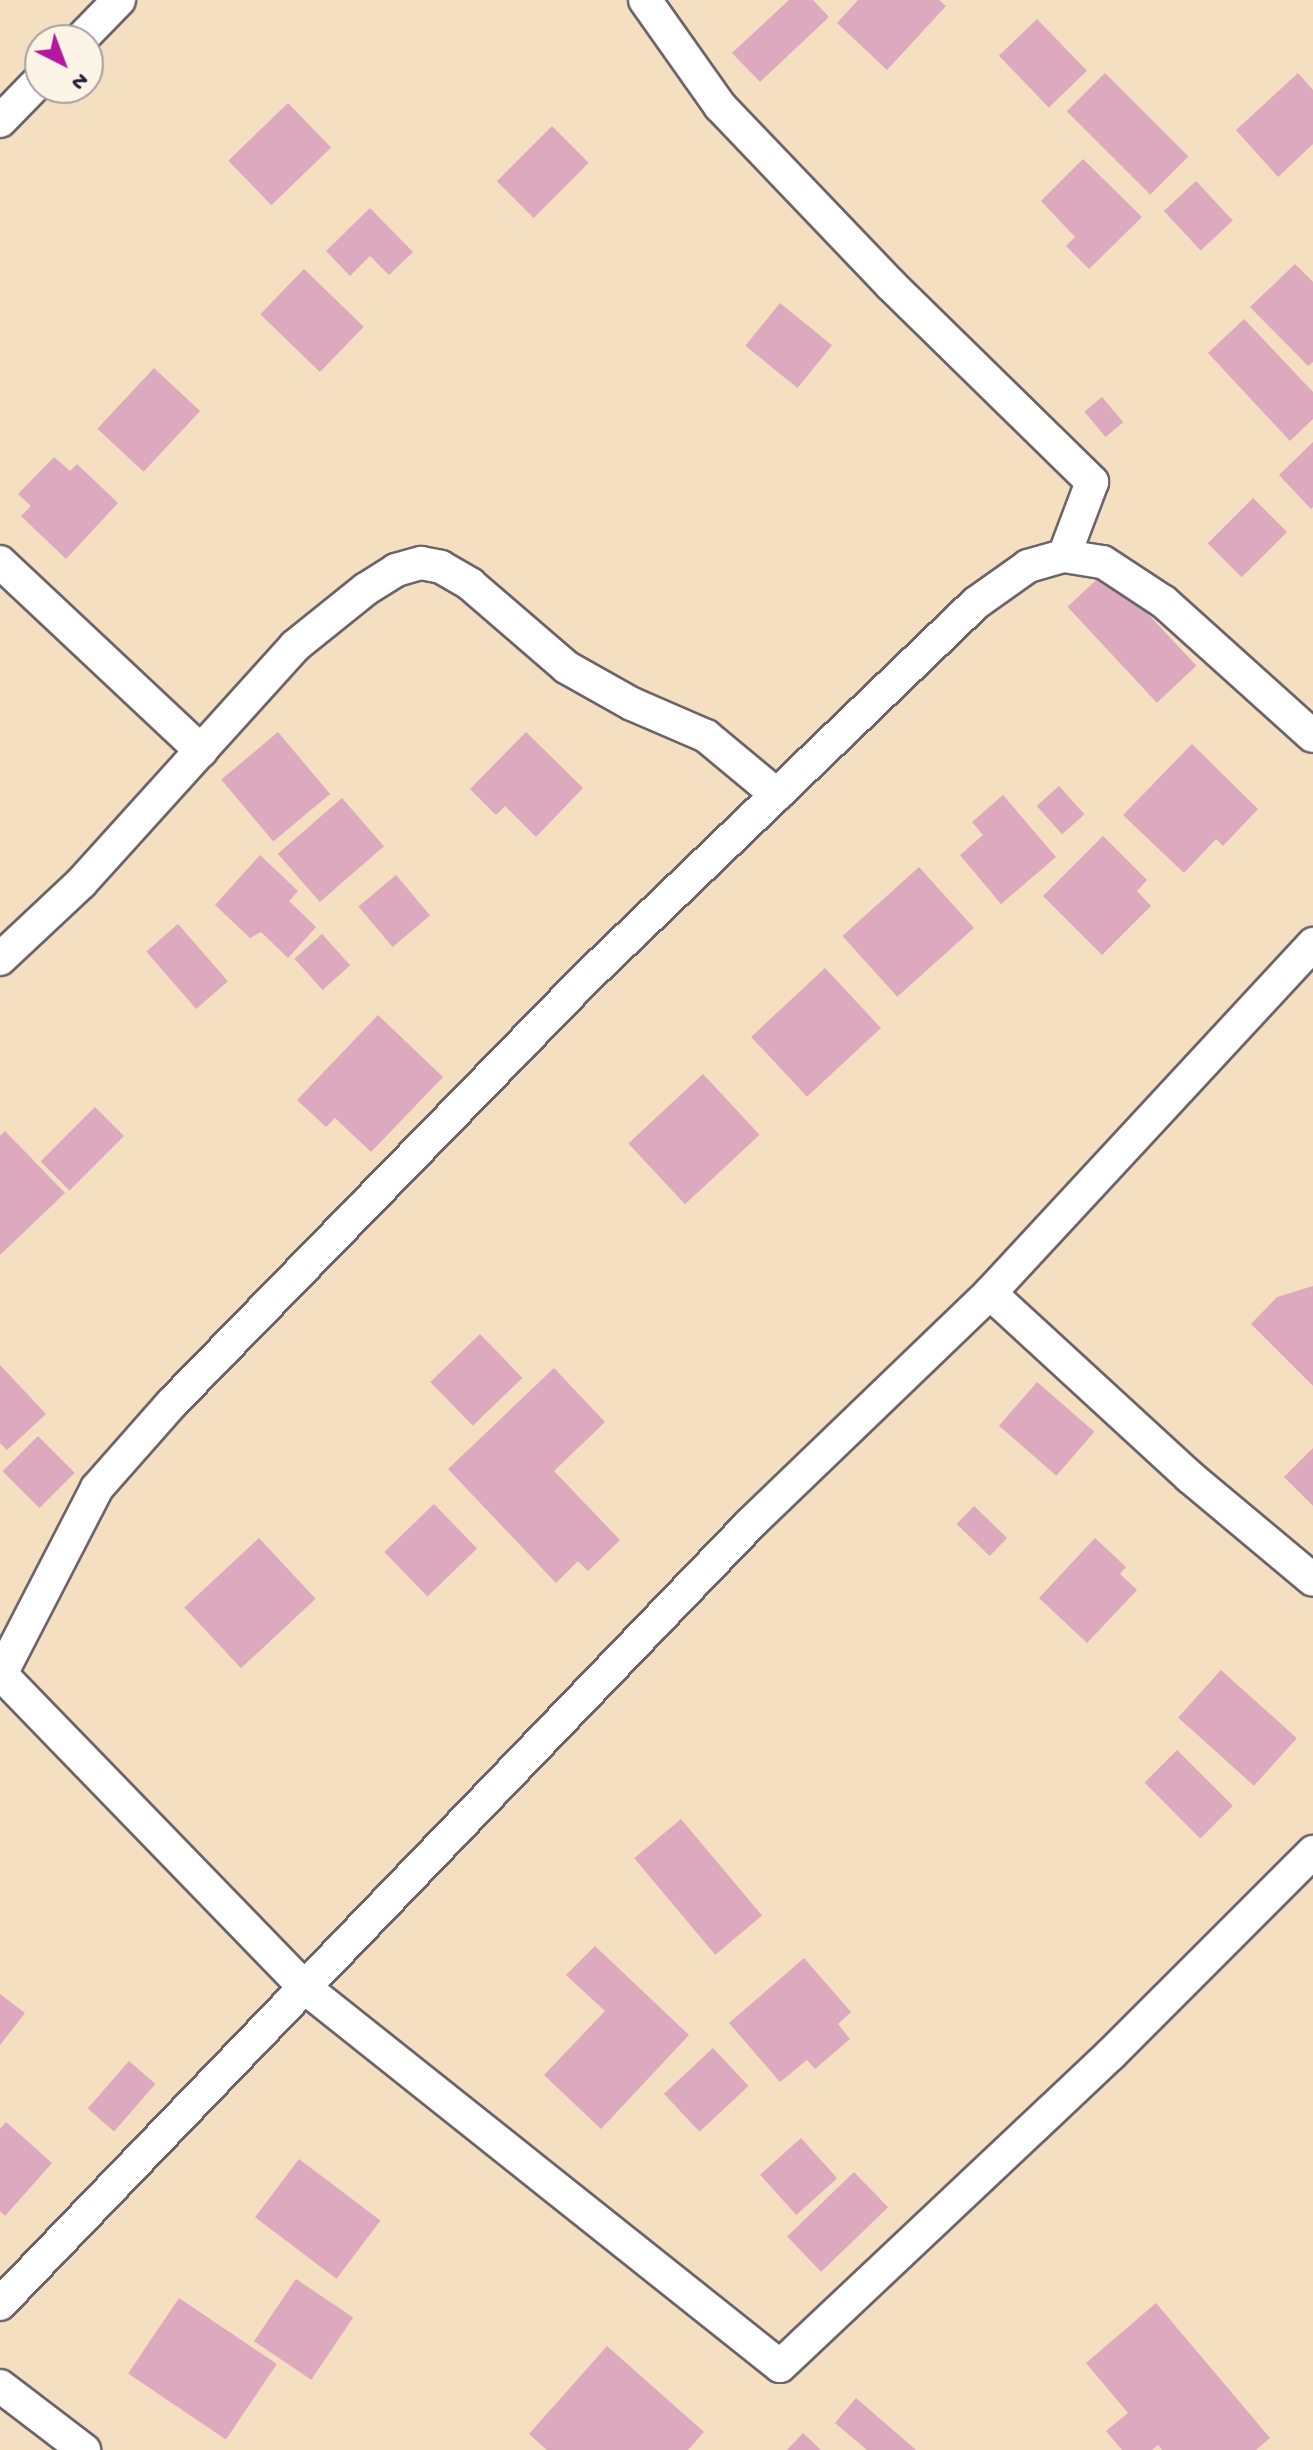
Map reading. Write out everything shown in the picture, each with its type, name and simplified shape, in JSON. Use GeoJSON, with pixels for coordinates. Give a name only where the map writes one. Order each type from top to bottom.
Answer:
{"type":"FeatureCollection","features":[{"type":"Feature","properties":{"kind":"street"},"geometry":{"type":"LineString","coordinates":[[96,24],[119,0]]}},
{"type":"Feature","properties":{"kind":"street"},"geometry":{"type":"LineString","coordinates":[[645,0],[720,106],[890,284],[1092,482],[1064,556]]}},
{"type":"Feature","properties":{"kind":"street"},"geometry":{"type":"LineString","coordinates":[[0,121],[24,96]]}},
{"type":"Feature","properties":{"kind":"street"},"geometry":{"type":"LineString","coordinates":[[1313,736],[1164,602],[1103,562],[1064,556],[1028,566],[976,603],[586,978],[172,1403],[97,1488],[0,1673],[304,1987],[780,2366],[1111,2054],[1313,1852]]}},
{"type":"Feature","properties":{"kind":"street"},"geometry":{"type":"LineString","coordinates":[[0,562],[201,751]]}},
{"type":"Feature","properties":{"kind":"street"},"geometry":{"type":"LineString","coordinates":[[4,949],[81,883],[295,646],[366,589],[396,570],[421,563],[441,567],[470,584],[566,667],[632,704],[706,736],[777,795]]}},
{"type":"Feature","properties":{"kind":"street"},"geometry":{"type":"LineString","coordinates":[[0,2304],[750,1524],[990,1293],[1313,944]]}},
{"type":"Feature","properties":{"kind":"street"},"geometry":{"type":"LineString","coordinates":[[990,1293],[1190,1477],[1313,1580]]}},
{"type":"Feature","properties":{"kind":"street"},"geometry":{"type":"LineString","coordinates":[[0,2386],[84,2450]]}},
{"type":"Feature","properties":{"kind":"building"},"geometry":{"type":"Polygon","coordinates":[[[789,0],[813,0],[829,17],[760,82],[732,53],[789,0]]]}},
{"type":"Feature","properties":{"kind":"building"},"geometry":{"type":"Polygon","coordinates":[[[858,0],[939,0],[946,6],[887,70],[837,23],[858,0]]]}},
{"type":"Feature","properties":{"kind":"building"},"geometry":{"type":"Polygon","coordinates":[[[1037,19],[1087,71],[1049,108],[999,56],[1037,19]]]}},
{"type":"Feature","properties":{"kind":"building"},"geometry":{"type":"Polygon","coordinates":[[[1105,73],[1188,156],[1150,195],[1067,111],[1105,73]]]}},
{"type":"Feature","properties":{"kind":"building"},"geometry":{"type":"Polygon","coordinates":[[[1298,73],[1313,90],[1313,144],[1278,177],[1236,130],[1298,73]]]}},
{"type":"Feature","properties":{"kind":"building"},"geometry":{"type":"Polygon","coordinates":[[[288,103],[331,148],[271,205],[228,161],[288,103]]]}},
{"type":"Feature","properties":{"kind":"building"},"geometry":{"type":"Polygon","coordinates":[[[552,126],[589,163],[534,218],[497,181],[552,126]]]}},
{"type":"Feature","properties":{"kind":"building"},"geometry":{"type":"Polygon","coordinates":[[[1083,159],[1142,217],[1089,269],[1066,246],[1075,237],[1041,201],[1083,159]]]}},
{"type":"Feature","properties":{"kind":"building"},"geometry":{"type":"Polygon","coordinates":[[[1196,181],[1233,220],[1201,251],[1164,211],[1196,181]]]}},
{"type":"Feature","properties":{"kind":"building"},"geometry":{"type":"Polygon","coordinates":[[[370,208],[413,252],[389,275],[370,256],[350,276],[326,251],[370,208]]]}},
{"type":"Feature","properties":{"kind":"building"},"geometry":{"type":"Polygon","coordinates":[[[1295,264],[1313,282],[1313,362],[1308,366],[1250,307],[1295,264]]]}},
{"type":"Feature","properties":{"kind":"building"},"geometry":{"type":"Polygon","coordinates":[[[304,269],[364,327],[320,372],[260,314],[304,269]]]}},
{"type":"Feature","properties":{"kind":"building"},"geometry":{"type":"Polygon","coordinates":[[[780,303],[832,345],[797,388],[745,346],[780,303]]]}},
{"type":"Feature","properties":{"kind":"building"},"geometry":{"type":"Polygon","coordinates":[[[1244,319],[1313,392],[1313,419],[1290,441],[1208,353],[1244,319]]]}},
{"type":"Feature","properties":{"kind":"building"},"geometry":{"type":"Polygon","coordinates":[[[154,368],[200,411],[143,472],[97,429],[154,368]]]}},
{"type":"Feature","properties":{"kind":"building"},"geometry":{"type":"Polygon","coordinates":[[[1102,397],[1123,422],[1106,437],[1084,412],[1102,397]]]}},
{"type":"Feature","properties":{"kind":"building"},"geometry":{"type":"Polygon","coordinates":[[[1313,442],[1313,507],[1311,509],[1279,475],[1313,442]]]}},
{"type":"Feature","properties":{"kind":"building"},"geometry":{"type":"Polygon","coordinates":[[[54,457],[70,471],[77,464],[118,503],[66,559],[21,516],[31,506],[18,494],[54,457]]]}},
{"type":"Feature","properties":{"kind":"building"},"geometry":{"type":"Polygon","coordinates":[[[1253,498],[1287,532],[1242,577],[1208,543],[1253,498]]]}},
{"type":"Feature","properties":{"kind":"building"},"geometry":{"type":"Polygon","coordinates":[[[1107,570],[1196,666],[1157,703],[1068,607],[1107,570]]]}},
{"type":"Feature","properties":{"kind":"building"},"geometry":{"type":"Polygon","coordinates":[[[278,732],[330,794],[273,842],[221,780],[278,732]]]}},
{"type":"Feature","properties":{"kind":"building"},"geometry":{"type":"Polygon","coordinates":[[[526,732],[583,788],[536,837],[505,806],[496,815],[470,789],[526,732]]]}},
{"type":"Feature","properties":{"kind":"building"},"geometry":{"type":"Polygon","coordinates":[[[1192,744],[1258,809],[1223,846],[1216,839],[1184,873],[1123,815],[1192,744]]]}},
{"type":"Feature","properties":{"kind":"building"},"geometry":{"type":"Polygon","coordinates":[[[1059,786],[1084,814],[1062,834],[1037,806],[1059,786]]]}},
{"type":"Feature","properties":{"kind":"building"},"geometry":{"type":"Polygon","coordinates":[[[1003,795],[1056,857],[1001,904],[960,855],[983,835],[972,822],[1003,795]]]}},
{"type":"Feature","properties":{"kind":"building"},"geometry":{"type":"Polygon","coordinates":[[[342,798],[384,846],[320,902],[278,854],[342,798]]]}},
{"type":"Feature","properties":{"kind":"building"},"geometry":{"type":"Polygon","coordinates":[[[1103,836],[1147,880],[1137,891],[1151,906],[1102,955],[1043,896],[1103,836]]]}},
{"type":"Feature","properties":{"kind":"building"},"geometry":{"type":"Polygon","coordinates":[[[260,855],[298,891],[289,901],[316,927],[288,958],[261,932],[250,938],[215,905],[260,855]]]}},
{"type":"Feature","properties":{"kind":"building"},"geometry":{"type":"Polygon","coordinates":[[[919,867],[974,928],[897,997],[842,936],[919,867]]]}},
{"type":"Feature","properties":{"kind":"building"},"geometry":{"type":"Polygon","coordinates":[[[396,875],[430,916],[393,947],[358,906],[396,875]]]}},
{"type":"Feature","properties":{"kind":"building"},"geometry":{"type":"Polygon","coordinates":[[[178,924],[228,981],[196,1009],[146,952],[178,924]]]}},
{"type":"Feature","properties":{"kind":"building"},"geometry":{"type":"Polygon","coordinates":[[[322,934],[350,965],[323,990],[295,959],[322,934]]]}},
{"type":"Feature","properties":{"kind":"building"},"geometry":{"type":"Polygon","coordinates":[[[825,968],[881,1028],[807,1097],[751,1037],[825,968]]]}},
{"type":"Feature","properties":{"kind":"building"},"geometry":{"type":"Polygon","coordinates":[[[378,1015],[443,1077],[371,1152],[335,1118],[326,1127],[297,1100],[378,1015]]]}},
{"type":"Feature","properties":{"kind":"building"},"geometry":{"type":"Polygon","coordinates":[[[703,1074],[760,1135],[685,1204],[628,1144],[703,1074]]]}},
{"type":"Feature","properties":{"kind":"building"},"geometry":{"type":"Polygon","coordinates":[[[95,1107],[124,1136],[70,1190],[41,1161],[95,1107]]]}},
{"type":"Feature","properties":{"kind":"building"},"geometry":{"type":"Polygon","coordinates":[[[5,1131],[65,1193],[0,1255],[0,1136],[5,1131]]]}},
{"type":"Feature","properties":{"kind":"building"},"geometry":{"type":"Polygon","coordinates":[[[1313,1286],[1313,1386],[1251,1324],[1277,1297],[1313,1286]]]}},
{"type":"Feature","properties":{"kind":"building"},"geometry":{"type":"Polygon","coordinates":[[[480,1334],[522,1378],[473,1426],[430,1382],[480,1334]]]}},
{"type":"Feature","properties":{"kind":"building"},"geometry":{"type":"Polygon","coordinates":[[[0,1365],[46,1414],[7,1450],[0,1443],[0,1365]]]}},
{"type":"Feature","properties":{"kind":"building"},"geometry":{"type":"Polygon","coordinates":[[[554,1368],[605,1422],[554,1471],[620,1540],[588,1571],[578,1561],[556,1583],[448,1469],[554,1368]]]}},
{"type":"Feature","properties":{"kind":"building"},"geometry":{"type":"Polygon","coordinates":[[[1037,1382],[1094,1432],[1056,1476],[999,1426],[1037,1382]]]}},
{"type":"Feature","properties":{"kind":"building"},"geometry":{"type":"Polygon","coordinates":[[[38,1436],[75,1473],[39,1508],[3,1471],[38,1436]]]}},
{"type":"Feature","properties":{"kind":"building"},"geometry":{"type":"Polygon","coordinates":[[[1313,1448],[1313,1506],[1284,1477],[1313,1448]]]}},
{"type":"Feature","properties":{"kind":"building"},"geometry":{"type":"Polygon","coordinates":[[[434,1504],[477,1549],[427,1597],[384,1552],[434,1504]]]}},
{"type":"Feature","properties":{"kind":"building"},"geometry":{"type":"Polygon","coordinates":[[[974,1506],[1007,1538],[990,1556],[957,1524],[974,1506]]]}},
{"type":"Feature","properties":{"kind":"building"},"geometry":{"type":"Polygon","coordinates":[[[259,1538],[316,1599],[241,1668],[184,1608],[259,1538]]]}},
{"type":"Feature","properties":{"kind":"building"},"geometry":{"type":"Polygon","coordinates":[[[1095,1538],[1126,1567],[1120,1574],[1137,1590],[1087,1643],[1039,1598],[1095,1538]]]}},
{"type":"Feature","properties":{"kind":"building"},"geometry":{"type":"Polygon","coordinates":[[[1221,1670],[1297,1738],[1254,1786],[1178,1718],[1221,1670]]]}},
{"type":"Feature","properties":{"kind":"building"},"geometry":{"type":"Polygon","coordinates":[[[1177,1750],[1233,1806],[1200,1838],[1144,1783],[1177,1750]]]}},
{"type":"Feature","properties":{"kind":"building"},"geometry":{"type":"Polygon","coordinates":[[[681,1819],[762,1916],[715,1955],[634,1858],[681,1819]]]}},
{"type":"Feature","properties":{"kind":"building"},"geometry":{"type":"Polygon","coordinates":[[[595,1946],[689,2035],[601,2129],[544,2075],[605,2011],[566,1975],[595,1946]]]}},
{"type":"Feature","properties":{"kind":"building"},"geometry":{"type":"Polygon","coordinates":[[[804,1958],[851,2012],[838,2024],[850,2039],[815,2069],[807,2060],[780,2082],[729,2023],[804,1958]]]}},
{"type":"Feature","properties":{"kind":"building"},"geometry":{"type":"Polygon","coordinates":[[[0,1994],[25,2013],[0,2045],[0,1994]]]}},
{"type":"Feature","properties":{"kind":"building"},"geometry":{"type":"Polygon","coordinates":[[[713,2048],[748,2086],[699,2132],[664,2094],[713,2048]]]}},
{"type":"Feature","properties":{"kind":"building"},"geometry":{"type":"Polygon","coordinates":[[[129,2061],[155,2084],[114,2132],[88,2109],[129,2061]]]}},
{"type":"Feature","properties":{"kind":"building"},"geometry":{"type":"Polygon","coordinates":[[[6,2122],[52,2163],[5,2216],[0,2211],[0,2129],[6,2122]]]}},
{"type":"Feature","properties":{"kind":"building"},"geometry":{"type":"Polygon","coordinates":[[[801,2138],[837,2178],[796,2215],[760,2175],[801,2138]]]}},
{"type":"Feature","properties":{"kind":"building"},"geometry":{"type":"Polygon","coordinates":[[[299,2159],[380,2220],[337,2279],[255,2217],[299,2159]]]}},
{"type":"Feature","properties":{"kind":"building"},"geometry":{"type":"Polygon","coordinates":[[[854,2172],[888,2207],[821,2272],[787,2237],[854,2172]]]}},
{"type":"Feature","properties":{"kind":"building"},"geometry":{"type":"Polygon","coordinates":[[[296,2279],[353,2318],[311,2380],[254,2341],[296,2279]]]}},
{"type":"Feature","properties":{"kind":"building"},"geometry":{"type":"Polygon","coordinates":[[[179,2298],[277,2364],[226,2439],[128,2373],[179,2298]]]}},
{"type":"Feature","properties":{"kind":"building"},"geometry":{"type":"Polygon","coordinates":[[[1156,2303],[1270,2438],[1256,2450],[1162,2450],[1158,2445],[1152,2450],[1122,2450],[1106,2431],[1128,2413],[1086,2363],[1156,2303]]]}},
{"type":"Feature","properties":{"kind":"building"},"geometry":{"type":"Polygon","coordinates":[[[607,2346],[704,2432],[688,2450],[547,2450],[529,2434],[607,2346]]]}},
{"type":"Feature","properties":{"kind":"building"},"geometry":{"type":"Polygon","coordinates":[[[856,2398],[916,2450],[867,2450],[835,2423],[856,2398]]]}},
{"type":"Feature","properties":{"kind":"building"},"geometry":{"type":"Polygon","coordinates":[[[803,2433],[821,2450],[787,2450],[803,2433]]]}}]}
